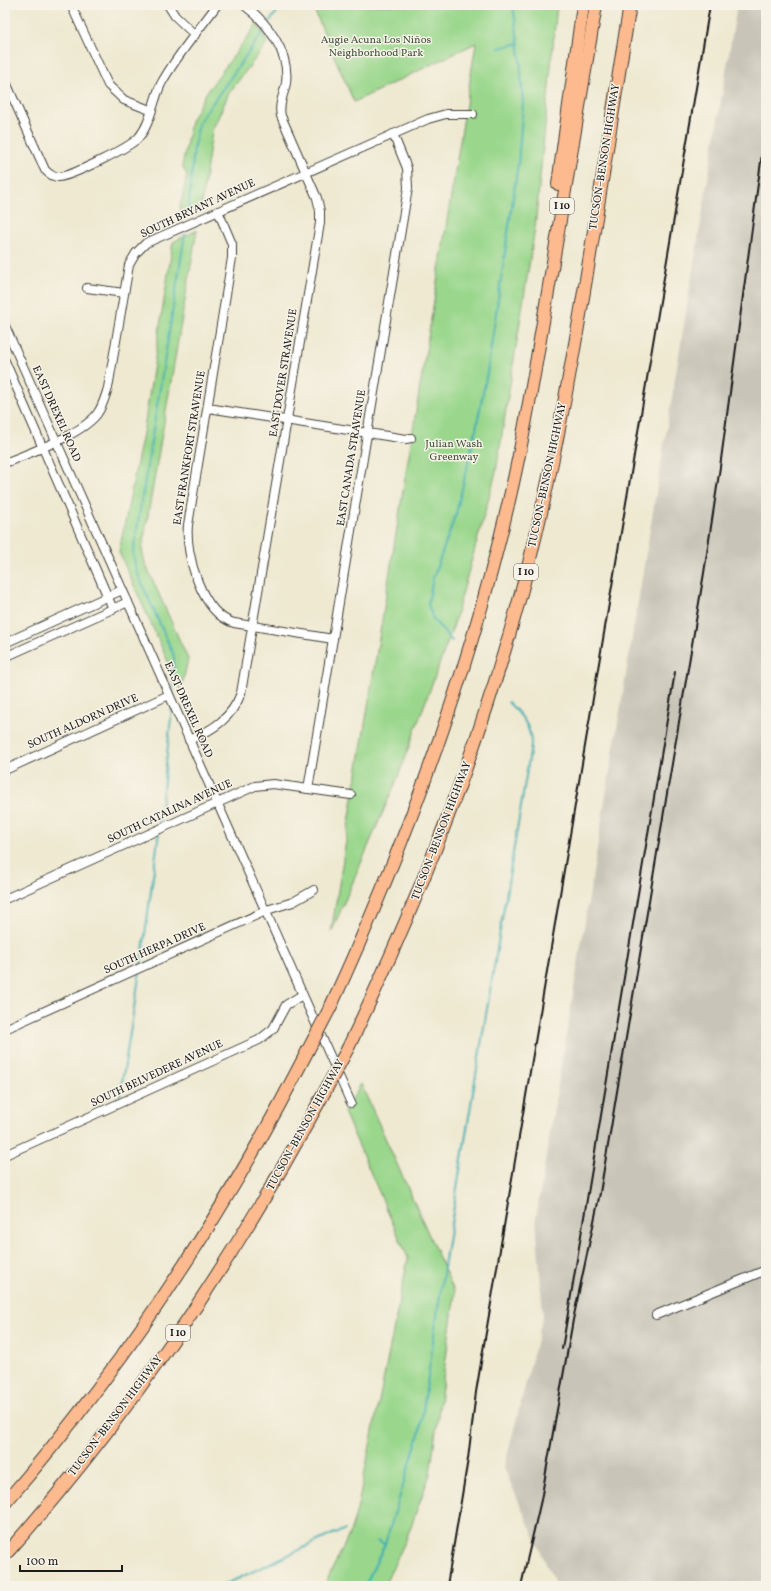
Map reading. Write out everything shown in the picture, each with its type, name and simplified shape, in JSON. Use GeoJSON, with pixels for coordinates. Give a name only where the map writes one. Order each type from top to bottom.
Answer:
{"type":"FeatureCollection","features":[{"type":"Feature","properties":{"kind":"highway"},"geometry":{"type":"LineString","coordinates":[[528,407],[583,5]]}},
{"type":"Feature","properties":{"kind":"highway","name":"I 10"},"geometry":{"type":"LineString","coordinates":[[5,1503],[107,1375],[184,1263],[248,1160],[330,1008],[395,860],[434,758],[458,686],[496,554],[528,407],[596,5]]}},
{"type":"Feature","properties":{"kind":"highway","name":"TUCSON–BENSON HIGHWAY"},"geometry":{"type":"LineString","coordinates":[[5,1555],[98,1443],[180,1331],[254,1216],[348,1048],[394,951],[446,825],[492,691],[519,599],[547,487],[564,402],[630,5]]}},
{"type":"Feature","properties":{"kind":"highway"},"geometry":{"type":"LineString","coordinates":[[619,71],[636,5]]}},
{"type":"Feature","properties":{"kind":"street"},"geometry":{"type":"LineString","coordinates":[[71,5],[102,76],[110,89],[127,102],[150,110]]}},
{"type":"Feature","properties":{"kind":"street"},"geometry":{"type":"LineString","coordinates":[[168,5],[174,16],[195,35]]}},
{"type":"Feature","properties":{"kind":"street"},"geometry":{"type":"LineString","coordinates":[[5,80],[43,166],[53,176],[65,176],[127,148],[142,134],[150,110],[167,74],[218,5]]}},
{"type":"Feature","properties":{"kind":"street","name":"EAST DOVER STRAVENUE"},"geometry":{"type":"LineString","coordinates":[[189,740],[218,726],[234,708],[243,685],[320,223],[319,205],[281,116],[280,105],[286,77],[284,60],[267,26],[244,5]]}},
{"type":"Feature","properties":{"kind":"street","name":"SOUTH BRYANT AVENUE"},"geometry":{"type":"LineString","coordinates":[[5,463],[88,424],[102,406],[108,388],[129,265],[141,248],[152,240],[435,116],[473,114]]}},
{"type":"Feature","properties":{"kind":"street","name":"EAST CANADA STRAVENUE"},"geometry":{"type":"LineString","coordinates":[[308,789],[409,181],[407,168],[393,134]]}},
{"type":"Feature","properties":{"kind":"street","name":"EAST FRANKFORT STRAVENUE"},"geometry":{"type":"LineString","coordinates":[[218,211],[232,244],[232,258],[188,525],[189,555],[207,598],[216,613],[231,622],[253,627],[333,639]]}},
{"type":"Feature","properties":{"kind":"street"},"geometry":{"type":"LineString","coordinates":[[86,288],[124,293]]}},
{"type":"Feature","properties":{"kind":"street","name":"EAST DREXEL ROAD"},"geometry":{"type":"LineString","coordinates":[[5,326],[351,1103]]}},
{"type":"Feature","properties":{"kind":"street"},"geometry":{"type":"LineString","coordinates":[[21,362],[6,366],[43,446],[113,609]]}},
{"type":"Feature","properties":{"kind":"street"},"geometry":{"type":"LineString","coordinates":[[208,408],[367,434],[406,439],[411,438]]}},
{"type":"Feature","properties":{"kind":"street"},"geometry":{"type":"LineString","coordinates":[[5,643],[122,590]]}},
{"type":"Feature","properties":{"kind":"street"},"geometry":{"type":"LineString","coordinates":[[5,657],[128,602]]}},
{"type":"Feature","properties":{"kind":"street","name":"SOUTH ALDORN DRIVE"},"geometry":{"type":"LineString","coordinates":[[5,770],[169,695]]}},
{"type":"Feature","properties":{"kind":"street","name":"SOUTH CATALINA AVENUE"},"geometry":{"type":"LineString","coordinates":[[5,899],[261,784],[273,784],[351,794]]}},
{"type":"Feature","properties":{"kind":"street","name":"SOUTH HERPA DRIVE"},"geometry":{"type":"LineString","coordinates":[[5,1029],[265,911],[293,902],[314,890]]}},
{"type":"Feature","properties":{"kind":"street","name":"SOUTH BELVEDERE AVENUE"},"geometry":{"type":"LineString","coordinates":[[5,1155],[259,1040],[273,1029],[286,1005],[302,995]]}},
{"type":"Feature","properties":{"kind":"street"},"geometry":{"type":"LineString","coordinates":[[656,1315],[766,1270]]}},
{"type":"Feature","properties":{"kind":"shaded area"},"geometry":{"type":"Polygon","coordinates":[[[737,5],[766,5],[766,1586],[556,1586],[504,1468],[543,1316],[536,1217],[737,5]]]}},
{"type":"Feature","properties":{"kind":"green space","name":"Julian Wash Greenway"},"geometry":{"type":"Polygon","coordinates":[[[312,5],[557,5],[535,228],[496,472],[454,624],[398,777],[331,933],[476,43],[354,102],[312,5]]]}},
{"type":"Feature","properties":{"kind":"green space"},"geometry":{"type":"Polygon","coordinates":[[[257,24],[268,42],[229,93],[212,131],[202,201],[203,206],[178,217],[187,175],[182,166],[191,121],[206,93],[257,24]]]}},
{"type":"Feature","properties":{"kind":"green space"},"geometry":{"type":"Polygon","coordinates":[[[197,230],[142,550],[145,563],[188,659],[181,691],[119,552],[144,428],[173,242],[197,230]]]}},
{"type":"Feature","properties":{"kind":"green space"},"geometry":{"type":"Polygon","coordinates":[[[361,1084],[455,1293],[430,1474],[406,1540],[384,1586],[324,1586],[349,1535],[357,1510],[408,1258],[344,1112],[361,1084]]]}},
{"type":"Feature","properties":{"kind":"waterway"},"geometry":{"type":"LineString","coordinates":[[267,25],[282,5]]}},
{"type":"Feature","properties":{"kind":"waterway"},"geometry":{"type":"LineString","coordinates":[[452,641],[433,619],[428,604],[433,578],[456,514],[475,434],[487,373],[518,164],[523,104],[520,55],[513,5]]}},
{"type":"Feature","properties":{"kind":"waterway"},"geometry":{"type":"LineString","coordinates":[[188,214],[194,148],[199,122],[265,29]]}},
{"type":"Feature","properties":{"kind":"waterway"},"geometry":{"type":"LineString","coordinates":[[499,48],[519,43]]}},
{"type":"Feature","properties":{"kind":"waterway"},"geometry":{"type":"LineString","coordinates":[[173,694],[174,656],[136,570],[133,553],[185,234]]}},
{"type":"Feature","properties":{"kind":"waterway"},"geometry":{"type":"LineString","coordinates":[[365,1586],[385,1544],[420,1431],[446,1254],[531,746],[530,733],[525,721],[508,702]]}},
{"type":"Feature","properties":{"kind":"waterway"},"geometry":{"type":"LineString","coordinates":[[159,826],[172,709]]}},
{"type":"Feature","properties":{"kind":"waterway"},"geometry":{"type":"LineString","coordinates":[[141,965],[159,832]]}},
{"type":"Feature","properties":{"kind":"waterway"},"geometry":{"type":"LineString","coordinates":[[119,1101],[140,971]]}},
{"type":"Feature","properties":{"kind":"waterway"},"geometry":{"type":"LineString","coordinates":[[222,1586],[335,1533],[345,1530]]}},
{"type":"Feature","properties":{"kind":"waterway"},"geometry":{"type":"LineString","coordinates":[[377,1541],[385,1544]]}},
{"type":"Feature","properties":{"kind":"railway"},"geometry":{"type":"LineString","coordinates":[[447,1586],[468,1459],[476,1392],[710,5]]}},
{"type":"Feature","properties":{"kind":"railway"},"geometry":{"type":"LineString","coordinates":[[521,1586],[541,1500],[573,1320],[600,1193],[704,573],[720,467],[766,124]]}},
{"type":"Feature","properties":{"kind":"railway"},"geometry":{"type":"LineString","coordinates":[[562,1349],[675,672]]}},
{"type":"Feature","properties":{"kind":"park label","name":"Augie Acuna Los Niños Neighborhood Park"},"geometry":{"type":"Point","coordinates":[376,46]}}]}
